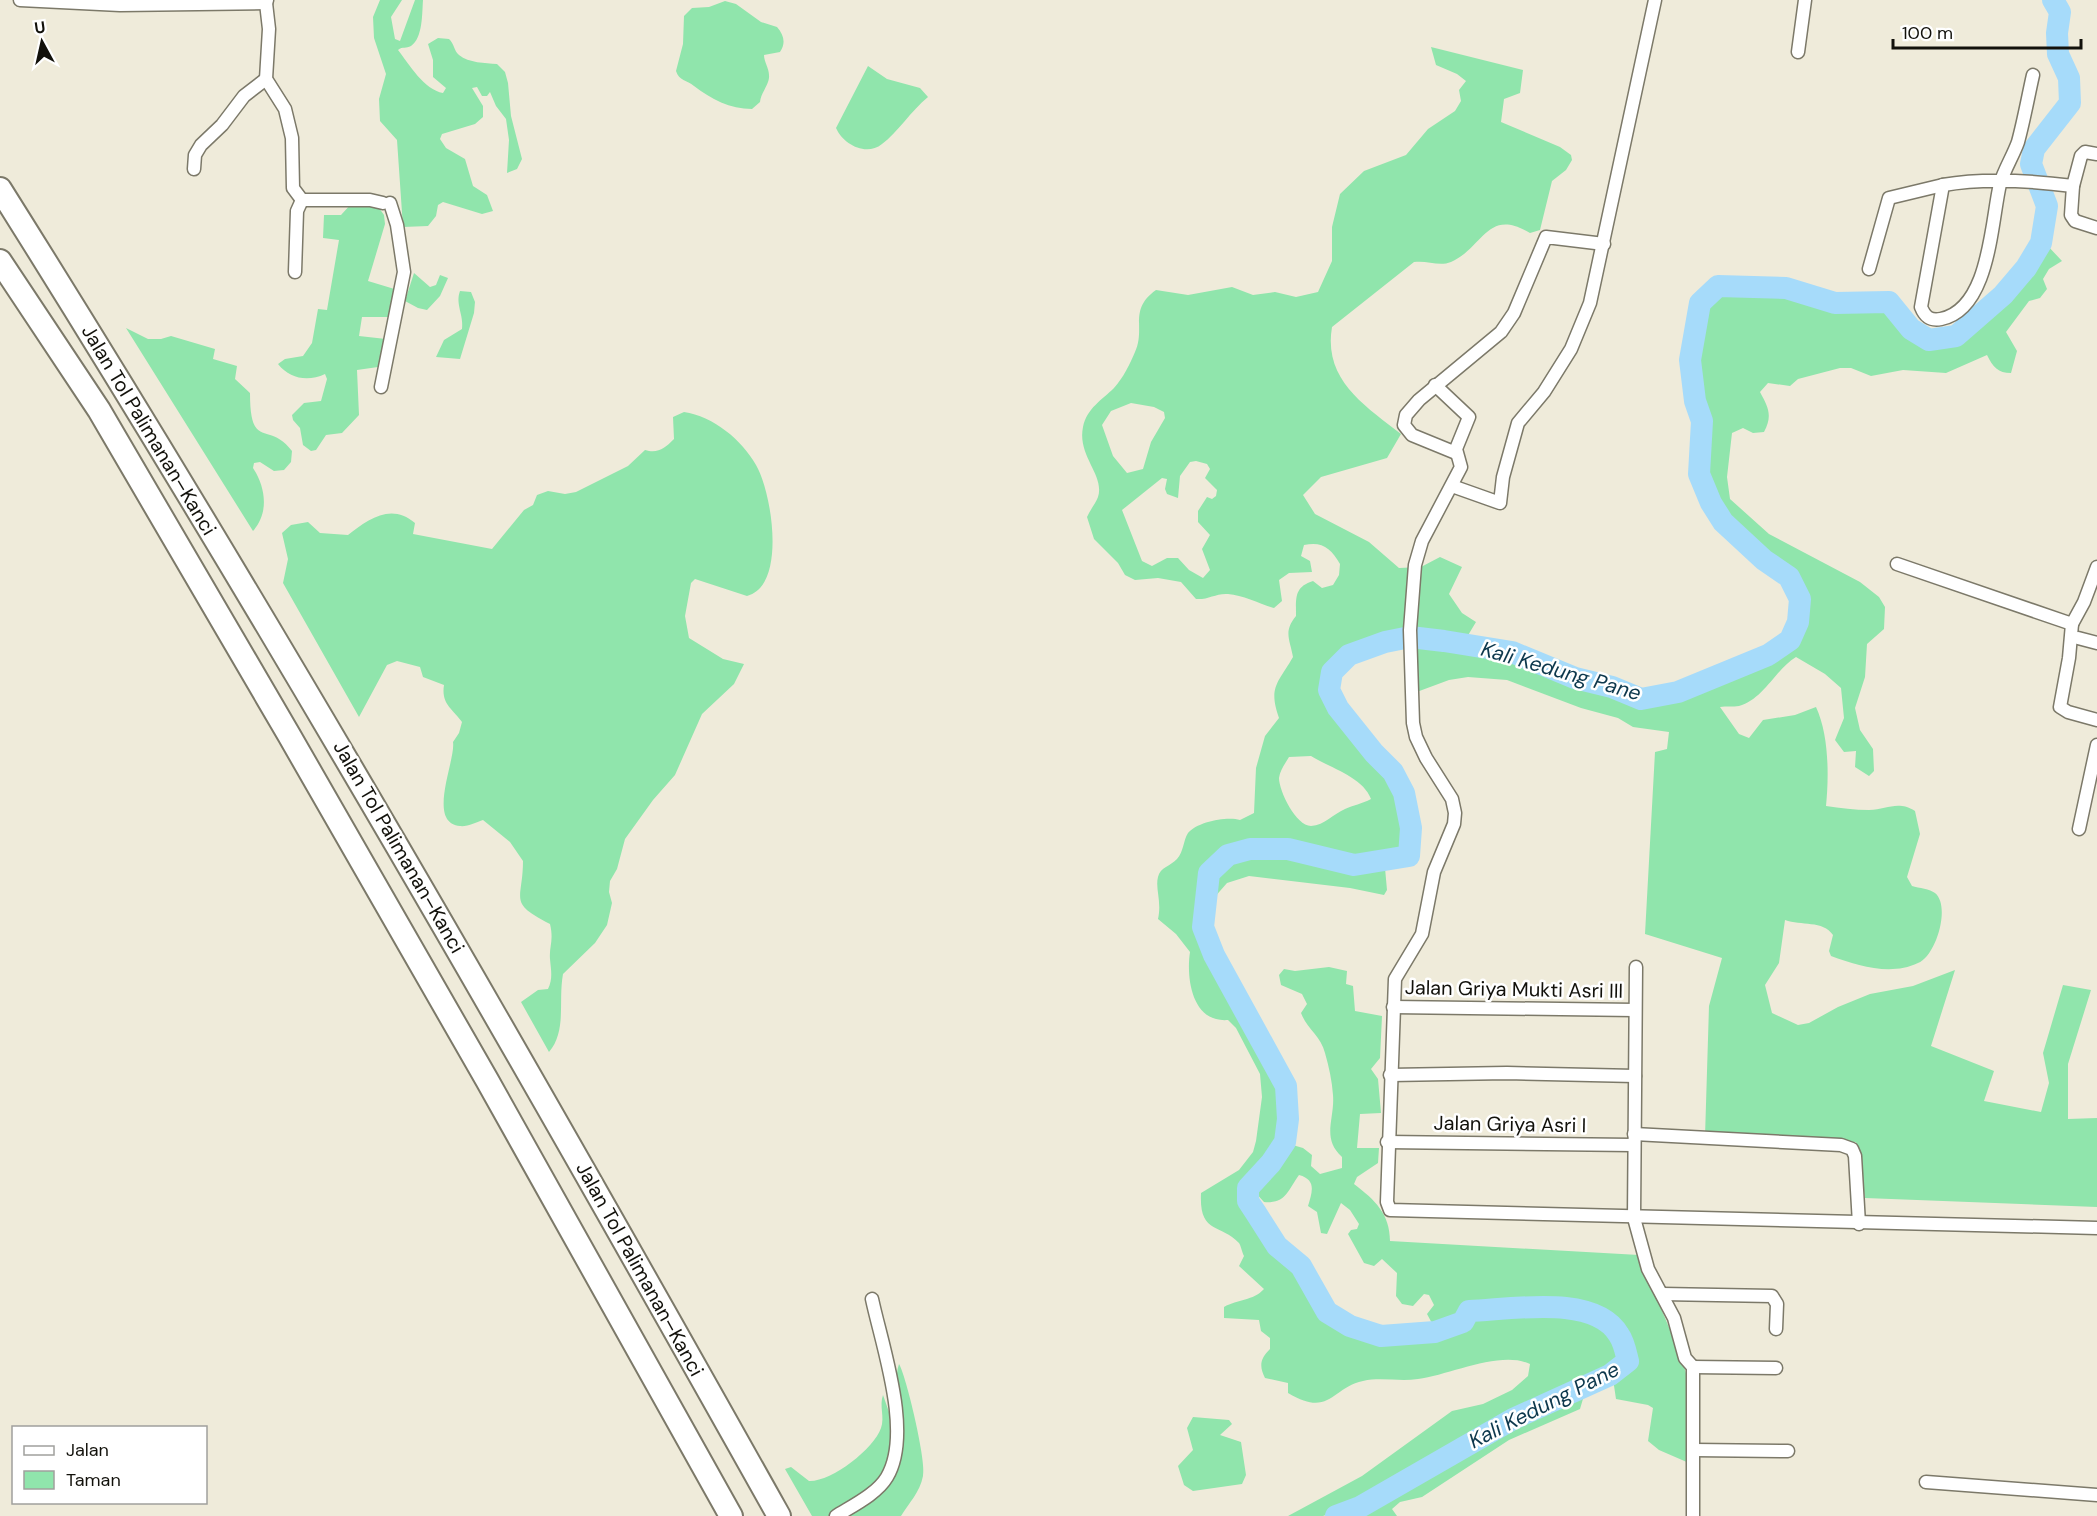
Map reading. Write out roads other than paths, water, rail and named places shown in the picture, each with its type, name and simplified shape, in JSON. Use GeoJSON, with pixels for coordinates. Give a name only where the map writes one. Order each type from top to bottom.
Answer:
{"type":"FeatureCollection","features":[{"type":"Feature","properties":{"kind":"highway","name":"Jalan Tol Palimanan–Kanci"},"geometry":{"type":"LineString","coordinates":[[0,189],[126,389],[517,1049],[779,1516]]}},
{"type":"Feature","properties":{"kind":"highway","name":"Jalan Tol Palimanan–Kanci"},"geometry":{"type":"LineString","coordinates":[[0,261],[99,410],[283,725],[487,1080],[731,1516]]}},
{"type":"Feature","properties":{"kind":"street"},"geometry":{"type":"LineString","coordinates":[[20,0],[266,2],[269,29],[266,79],[285,109],[292,138],[293,188],[302,200]]}},
{"type":"Feature","properties":{"kind":"street"},"geometry":{"type":"LineString","coordinates":[[1798,52],[1805,0]]}},
{"type":"Feature","properties":{"kind":"street"},"geometry":{"type":"LineString","coordinates":[[1452,486],[1500,503],[1503,477],[1518,423],[1544,392],[1580,330],[1590,303],[1604,244],[1653,1]]}},
{"type":"Feature","properties":{"kind":"street"},"geometry":{"type":"LineString","coordinates":[[1943,185],[1921,307],[1929,319],[1936,320],[1952,317],[1964,306],[1982,274],[1988,258],[2001,183],[2018,143],[2033,75]]}},
{"type":"Feature","properties":{"kind":"street"},"geometry":{"type":"LineString","coordinates":[[194,169],[195,155],[201,145],[218,130],[244,96],[266,79]]}},
{"type":"Feature","properties":{"kind":"street"},"geometry":{"type":"LineString","coordinates":[[2097,154],[2085,152],[2081,156],[2069,186],[2071,215],[2075,220],[2097,228]]}},
{"type":"Feature","properties":{"kind":"street"},"geometry":{"type":"LineString","coordinates":[[1869,269],[1887,200],[1943,185],[2022,180],[2069,186]]}},
{"type":"Feature","properties":{"kind":"street"},"geometry":{"type":"LineString","coordinates":[[302,200],[370,200],[386,203],[397,225],[404,272],[381,387]]}},
{"type":"Feature","properties":{"kind":"street"},"geometry":{"type":"LineString","coordinates":[[295,272],[297,211],[302,200]]}},
{"type":"Feature","properties":{"kind":"street"},"geometry":{"type":"LineString","coordinates":[[1456,453],[1412,435],[1404,425],[1410,409],[1435,385],[1501,332],[1514,313],[1546,237],[1604,244]]}},
{"type":"Feature","properties":{"kind":"street"},"geometry":{"type":"LineString","coordinates":[[1435,385],[1469,415],[1456,453],[1461,467],[1422,541],[1415,565],[1410,659],[1416,737],[1449,793],[1455,813],[1454,824],[1434,872],[1422,934],[1395,979],[1387,1142],[1387,1202],[1390,1210],[1396,1212],[1859,1224],[2097,1228]]}},
{"type":"Feature","properties":{"kind":"street"},"geometry":{"type":"LineString","coordinates":[[1897,564],[2072,624]]}},
{"type":"Feature","properties":{"kind":"street"},"geometry":{"type":"LineString","coordinates":[[2097,567],[2084,602],[2072,624],[2069,658],[2060,707],[2068,712],[2097,720]]}},
{"type":"Feature","properties":{"kind":"street"},"geometry":{"type":"LineString","coordinates":[[2078,638],[2097,644]]}},
{"type":"Feature","properties":{"kind":"street"},"geometry":{"type":"LineString","coordinates":[[2079,829],[2097,745]]}},
{"type":"Feature","properties":{"kind":"street"},"geometry":{"type":"LineString","coordinates":[[1636,967],[1634,1218],[1648,1269],[1674,1318],[1682,1352],[1693,1367],[1693,1516]]}},
{"type":"Feature","properties":{"kind":"street","name":"Jalan Griya Mukti Asri III"},"geometry":{"type":"LineString","coordinates":[[1393,1007],[1635,1010]]}},
{"type":"Feature","properties":{"kind":"street"},"geometry":{"type":"LineString","coordinates":[[1390,1075],[1507,1073],[1635,1076]]}},
{"type":"Feature","properties":{"kind":"street","name":"Jalan Griya Asri I"},"geometry":{"type":"LineString","coordinates":[[1387,1142],[1633,1140],[1841,1145],[1852,1149],[1855,1156],[1859,1224]]}},
{"type":"Feature","properties":{"kind":"street"},"geometry":{"type":"LineString","coordinates":[[1662,1294],[1772,1296],[1777,1304],[1776,1329]]}},
{"type":"Feature","properties":{"kind":"street"},"geometry":{"type":"LineString","coordinates":[[836,1516],[867,1496],[886,1479],[895,1457],[897,1430],[894,1400],[872,1299]]}},
{"type":"Feature","properties":{"kind":"street"},"geometry":{"type":"LineString","coordinates":[[1693,1367],[1776,1368]]}},
{"type":"Feature","properties":{"kind":"street"},"geometry":{"type":"LineString","coordinates":[[1694,1450],[1788,1451]]}},
{"type":"Feature","properties":{"kind":"street"},"geometry":{"type":"LineString","coordinates":[[1926,1482],[2097,1495]]}},
{"type":"Feature","properties":{"kind":"waterway","name":"Kali Kedung Pane"},"geometry":{"type":"LineString","coordinates":[[1336,1516],[1360,1507],[1513,1419],[1610,1375],[1628,1361],[1621,1338],[1607,1322],[1591,1313],[1571,1309],[1527,1307],[1469,1311],[1463,1322],[1435,1332],[1381,1336],[1350,1326],[1327,1312],[1301,1266],[1277,1246],[1248,1201],[1248,1188],[1271,1163],[1285,1142],[1288,1119],[1286,1086],[1214,955],[1203,927],[1209,873],[1228,855],[1250,849],[1288,849],[1354,865],[1409,856],[1411,828],[1404,793],[1393,772],[1374,753],[1338,708],[1329,690],[1332,672],[1349,655],[1385,642],[1410,637],[1444,641],[1512,652],[1575,678],[1612,687],[1641,699],[1678,692],[1768,655],[1790,640],[1798,622],[1800,599],[1789,577],[1764,560],[1723,522],[1711,503],[1699,474],[1702,421],[1695,401],[1690,360],[1700,303],[1718,286],[1786,288],[1835,303],[1889,302],[1911,329],[1929,340],[1956,336],[2003,295],[2026,268],[2041,243],[2047,206],[2031,164],[2034,149],[2070,103],[2069,78],[2058,54],[2057,33],[2060,12],[2053,0]]}}]}
